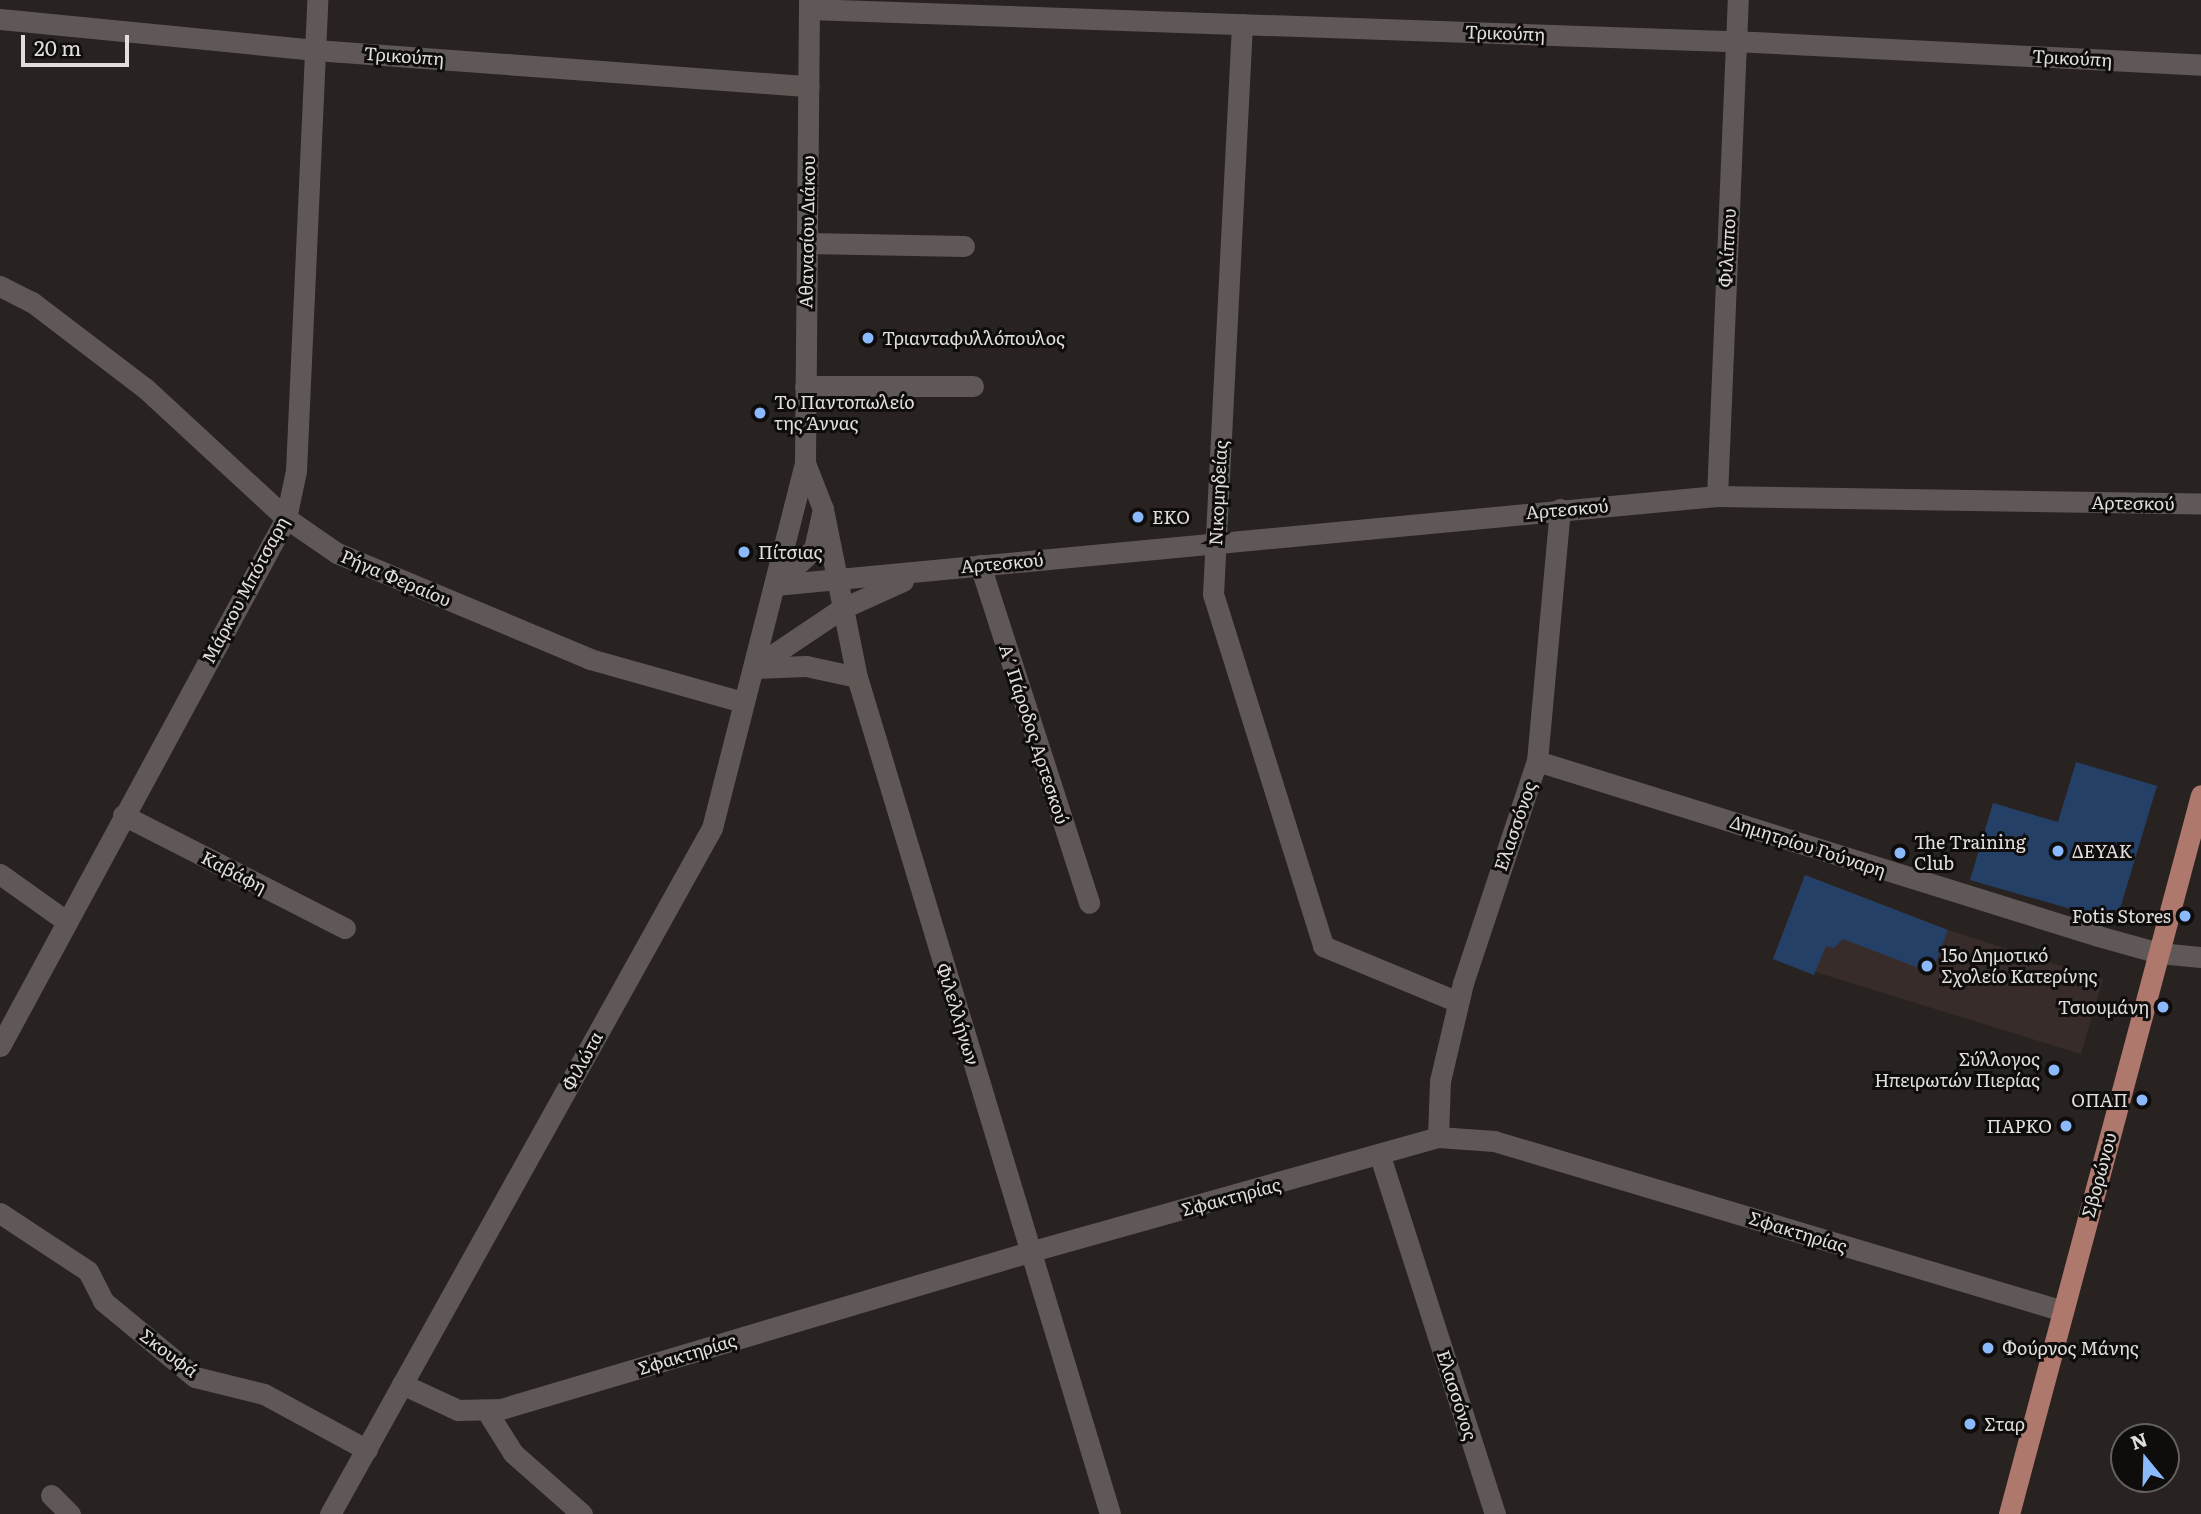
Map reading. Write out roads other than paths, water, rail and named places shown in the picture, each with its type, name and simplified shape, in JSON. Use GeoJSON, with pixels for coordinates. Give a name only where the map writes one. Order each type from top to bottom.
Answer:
{"type":"FeatureCollection","features":[{"type":"Feature","properties":{"kind":"main road","name":"Σβορώνου"},"geometry":{"type":"LineString","coordinates":[[2010,1514],[2201,796]]}},
{"type":"Feature","properties":{"kind":"street","name":"Μάρκου Μπότσαρη"},"geometry":{"type":"LineString","coordinates":[[0,1046],[286,518],[296,471],[317,0]]}},
{"type":"Feature","properties":{"kind":"street","name":"Φιλίππου"},"geometry":{"type":"LineString","coordinates":[[1717,496],[1738,0]]}},
{"type":"Feature","properties":{"kind":"street","name":"Τρικούπη"},"geometry":{"type":"LineString","coordinates":[[809,5],[1242,24],[1736,41],[2201,65]]}},
{"type":"Feature","properties":{"kind":"street","name":"Αθανασίου Διάκου"},"geometry":{"type":"LineString","coordinates":[[775,584],[805,463],[809,5]]}},
{"type":"Feature","properties":{"kind":"street","name":"Τρικούπη"},"geometry":{"type":"LineString","coordinates":[[0,19],[315,50],[809,86]]}},
{"type":"Feature","properties":{"kind":"street","name":"Νικομηδείας"},"geometry":{"type":"LineString","coordinates":[[1242,24],[1213,594],[1323,946],[1458,1002]]}},
{"type":"Feature","properties":{"kind":"street"},"geometry":{"type":"LineString","coordinates":[[807,243],[964,246]]}},
{"type":"Feature","properties":{"kind":"street","name":"Ρήγα Φεραίου"},"geometry":{"type":"LineString","coordinates":[[0,286],[32,302],[145,388],[286,518],[337,553],[590,659],[743,702]]}},
{"type":"Feature","properties":{"kind":"street"},"geometry":{"type":"LineString","coordinates":[[805,386],[973,386]]}},
{"type":"Feature","properties":{"kind":"street","name":"Αθανασίου Διάκου"},"geometry":{"type":"LineString","coordinates":[[805,463],[822,509]]}},
{"type":"Feature","properties":{"kind":"street","name":"Αρτεσκού"},"geometry":{"type":"LineString","coordinates":[[775,584],[1717,496],[2201,504]]}},
{"type":"Feature","properties":{"kind":"street"},"geometry":{"type":"LineString","coordinates":[[775,584],[814,549],[822,509]]}},
{"type":"Feature","properties":{"kind":"street","name":"Φιλελλήνων"},"geometry":{"type":"LineString","coordinates":[[822,509],[857,677],[1110,1514]]}},
{"type":"Feature","properties":{"kind":"street","name":"Ελασσόνος"},"geometry":{"type":"LineString","coordinates":[[1438,1137],[1440,1081],[1458,1002],[1537,761],[1560,509]]}},
{"type":"Feature","properties":{"kind":"street","name":"Α΄ Πάροδος Αρτεσκού"},"geometry":{"type":"LineString","coordinates":[[980,565],[1089,903]]}},
{"type":"Feature","properties":{"kind":"street","name":"Αρτεσκού"},"geometry":{"type":"LineString","coordinates":[[753,668],[841,609],[935,569]]}},
{"type":"Feature","properties":{"kind":"street","name":"Φιλώτα"},"geometry":{"type":"LineString","coordinates":[[330,1514],[712,828],[775,584]]}},
{"type":"Feature","properties":{"kind":"street"},"geometry":{"type":"LineString","coordinates":[[753,668],[806,666],[857,677]]}},
{"type":"Feature","properties":{"kind":"street","name":"Δημητρίου Γούναρη"},"geometry":{"type":"LineString","coordinates":[[1537,761],[2159,953],[2201,957]]}},
{"type":"Feature","properties":{"kind":"street","name":"Καβάφη"},"geometry":{"type":"LineString","coordinates":[[123,816],[345,928]]}},
{"type":"Feature","properties":{"kind":"street"},"geometry":{"type":"LineString","coordinates":[[0,874],[66,921]]}},
{"type":"Feature","properties":{"kind":"street","name":"Σφακτηρίας"},"geometry":{"type":"LineString","coordinates":[[402,1384],[458,1410],[501,1409],[1029,1252],[1380,1156],[1438,1137],[1494,1141],[2063,1311]]}},
{"type":"Feature","properties":{"kind":"street","name":"Ελασσόνος"},"geometry":{"type":"LineString","coordinates":[[1380,1156],[1495,1514]]}},
{"type":"Feature","properties":{"kind":"street","name":"Σκουφά"},"geometry":{"type":"LineString","coordinates":[[0,1213],[88,1271],[103,1301],[195,1377],[264,1394],[367,1450]]}},
{"type":"Feature","properties":{"kind":"street"},"geometry":{"type":"LineString","coordinates":[[486,1409],[513,1453],[582,1514]]}},
{"type":"Feature","properties":{"kind":"street"},"geometry":{"type":"LineString","coordinates":[[51,1495],[70,1514]]}},
{"type":"Feature","properties":{"kind":"place","name":"Τριανταφυλλόπουλος"},"geometry":{"type":"Point","coordinates":[868,338]}},
{"type":"Feature","properties":{"kind":"place","name":"Το Παντοπωλείο της Άννας"},"geometry":{"type":"Point","coordinates":[760,413]}},
{"type":"Feature","properties":{"kind":"place","name":"ΕΚΟ"},"geometry":{"type":"Point","coordinates":[1138,517]}},
{"type":"Feature","properties":{"kind":"place","name":"Πίτσιας"},"geometry":{"type":"Point","coordinates":[744,552]}},
{"type":"Feature","properties":{"kind":"place","name":"ΔΕΥΑΚ"},"geometry":{"type":"Point","coordinates":[2058,851]}},
{"type":"Feature","properties":{"kind":"place","name":"The Training Club"},"geometry":{"type":"Point","coordinates":[1900,853]}},
{"type":"Feature","properties":{"kind":"place","name":"Fotis Stores"},"geometry":{"type":"Point","coordinates":[2185,916]}},
{"type":"Feature","properties":{"kind":"place","name":"15ο Δημοτικό Σχολείο Κατερίνης"},"geometry":{"type":"Point","coordinates":[1927,966]}},
{"type":"Feature","properties":{"kind":"place","name":"Τσιουμάνη"},"geometry":{"type":"Point","coordinates":[2163,1007]}},
{"type":"Feature","properties":{"kind":"place","name":"Σύλλογος Ηπειρωτών Πιερίας"},"geometry":{"type":"Point","coordinates":[2054,1070]}},
{"type":"Feature","properties":{"kind":"place","name":"ΟΠΑΠ"},"geometry":{"type":"Point","coordinates":[2142,1100]}},
{"type":"Feature","properties":{"kind":"place","name":"ΠΑΡΚΟ"},"geometry":{"type":"Point","coordinates":[2066,1126]}},
{"type":"Feature","properties":{"kind":"place","name":"Φούρνος Μάνης"},"geometry":{"type":"Point","coordinates":[1988,1348]}},
{"type":"Feature","properties":{"kind":"place","name":"Σταρ"},"geometry":{"type":"Point","coordinates":[1970,1424]}}]}
